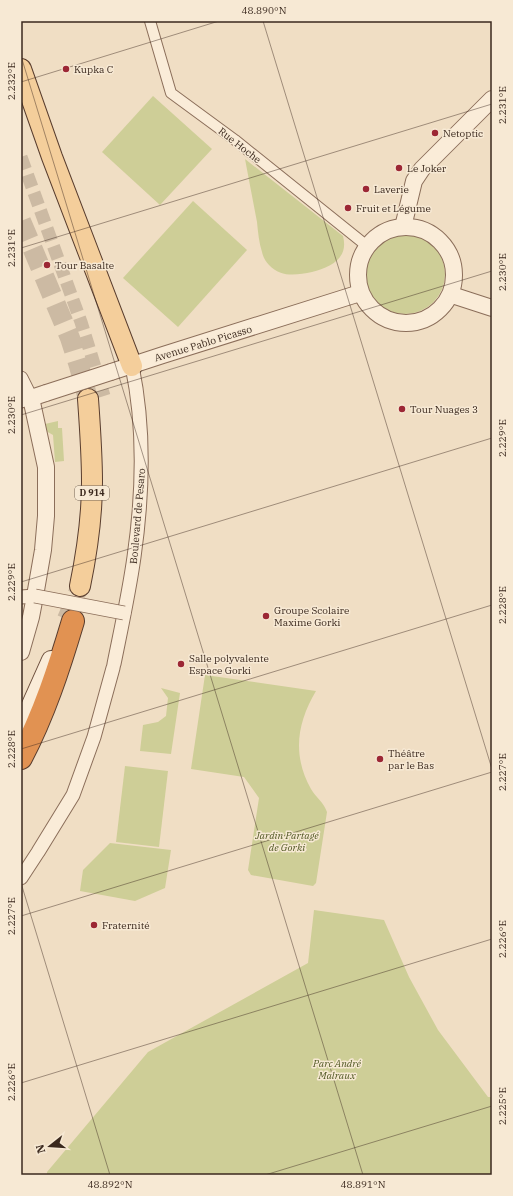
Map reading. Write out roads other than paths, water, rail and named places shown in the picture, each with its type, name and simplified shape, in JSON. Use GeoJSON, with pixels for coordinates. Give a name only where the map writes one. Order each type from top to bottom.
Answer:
{"type":"FeatureCollection","features":[{"type":"Feature","properties":{"kind":"highway"},"geometry":{"type":"LineString","coordinates":[[21,758],[44,709],[60,665],[70,620]]}},
{"type":"Feature","properties":{"kind":"main road"},"geometry":{"type":"LineString","coordinates":[[21,68],[49,150],[132,366]]}},
{"type":"Feature","properties":{"kind":"main road","name":"D 914"},"geometry":{"type":"LineString","coordinates":[[80,586],[90,526],[92,484],[88,399]]}},
{"type":"Feature","properties":{"kind":"main road"},"geometry":{"type":"LineString","coordinates":[[21,727],[70,620]]}},
{"type":"Feature","properties":{"kind":"street","name":"Rue Hoche"},"geometry":{"type":"LineString","coordinates":[[150,21],[171,93],[235,140],[367,246]]}},
{"type":"Feature","properties":{"kind":"street"},"geometry":{"type":"LineString","coordinates":[[403,226],[414,181],[422,169],[492,99]]}},
{"type":"Feature","properties":{"kind":"street"},"geometry":{"type":"LineString","coordinates":[[403,226],[423,230],[440,240],[451,256],[454,276],[452,295],[442,308],[431,317],[423,321],[410,324],[385,320],[374,313],[360,293],[357,271],[363,251],[376,236],[389,229],[403,226]]}},
{"type":"Feature","properties":{"kind":"street","name":"Avenue Pablo Picasso"},"geometry":{"type":"LineString","coordinates":[[26,399],[360,293]]}},
{"type":"Feature","properties":{"kind":"street"},"geometry":{"type":"LineString","coordinates":[[452,295],[492,308]]}},
{"type":"Feature","properties":{"kind":"street","name":"Boulevard de Pesaro"},"geometry":{"type":"LineString","coordinates":[[21,878],[73,795],[94,737],[114,666],[134,556],[141,482],[142,458],[138,408],[132,366]]}},
{"type":"Feature","properties":{"kind":"street"},"geometry":{"type":"LineString","coordinates":[[21,378],[26,399],[39,430],[46,467],[46,516],[43,550],[28,597],[31,617],[21,652]]}},
{"type":"Feature","properties":{"kind":"street"},"geometry":{"type":"LineString","coordinates":[[28,597],[124,612]]}},
{"type":"Feature","properties":{"kind":"tunnel"},"geometry":{"type":"LineString","coordinates":[[21,157],[81,322],[104,396]]}},
{"type":"Feature","properties":{"kind":"tunnel"},"geometry":{"type":"LineString","coordinates":[[21,221],[70,338],[88,399]]}},
{"type":"Feature","properties":{"kind":"tunnel"},"geometry":{"type":"LineString","coordinates":[[66,619],[80,586]]}},
{"type":"Feature","properties":{"kind":"place","name":"Kupka C"},"geometry":{"type":"Point","coordinates":[66,69]}},
{"type":"Feature","properties":{"kind":"place","name":"Netoptic"},"geometry":{"type":"Point","coordinates":[435,133]}},
{"type":"Feature","properties":{"kind":"place","name":"Le Joker"},"geometry":{"type":"Point","coordinates":[399,168]}},
{"type":"Feature","properties":{"kind":"place","name":"Laverie"},"geometry":{"type":"Point","coordinates":[366,189]}},
{"type":"Feature","properties":{"kind":"place","name":"Fruit et Légume"},"geometry":{"type":"Point","coordinates":[348,208]}},
{"type":"Feature","properties":{"kind":"place","name":"Tour Basalte"},"geometry":{"type":"Point","coordinates":[47,265]}},
{"type":"Feature","properties":{"kind":"place","name":"Tour Nuages 3"},"geometry":{"type":"Point","coordinates":[402,409]}},
{"type":"Feature","properties":{"kind":"place","name":"Groupe Scolaire Maxime Gorki"},"geometry":{"type":"Point","coordinates":[266,616]}},
{"type":"Feature","properties":{"kind":"place","name":"Salle polyvalente Espace Gorki"},"geometry":{"type":"Point","coordinates":[181,664]}},
{"type":"Feature","properties":{"kind":"place","name":"Théâtre par le Bas"},"geometry":{"type":"Point","coordinates":[380,759]}},
{"type":"Feature","properties":{"kind":"place","name":"Fraternité"},"geometry":{"type":"Point","coordinates":[94,925]}},
{"type":"Feature","properties":{"kind":"park label","name":"Jardin Partagé de Gorki"},"geometry":{"type":"Point","coordinates":[287,840]}},
{"type":"Feature","properties":{"kind":"park label","name":"Parc André Malraux"},"geometry":{"type":"Point","coordinates":[337,1068]}}]}
